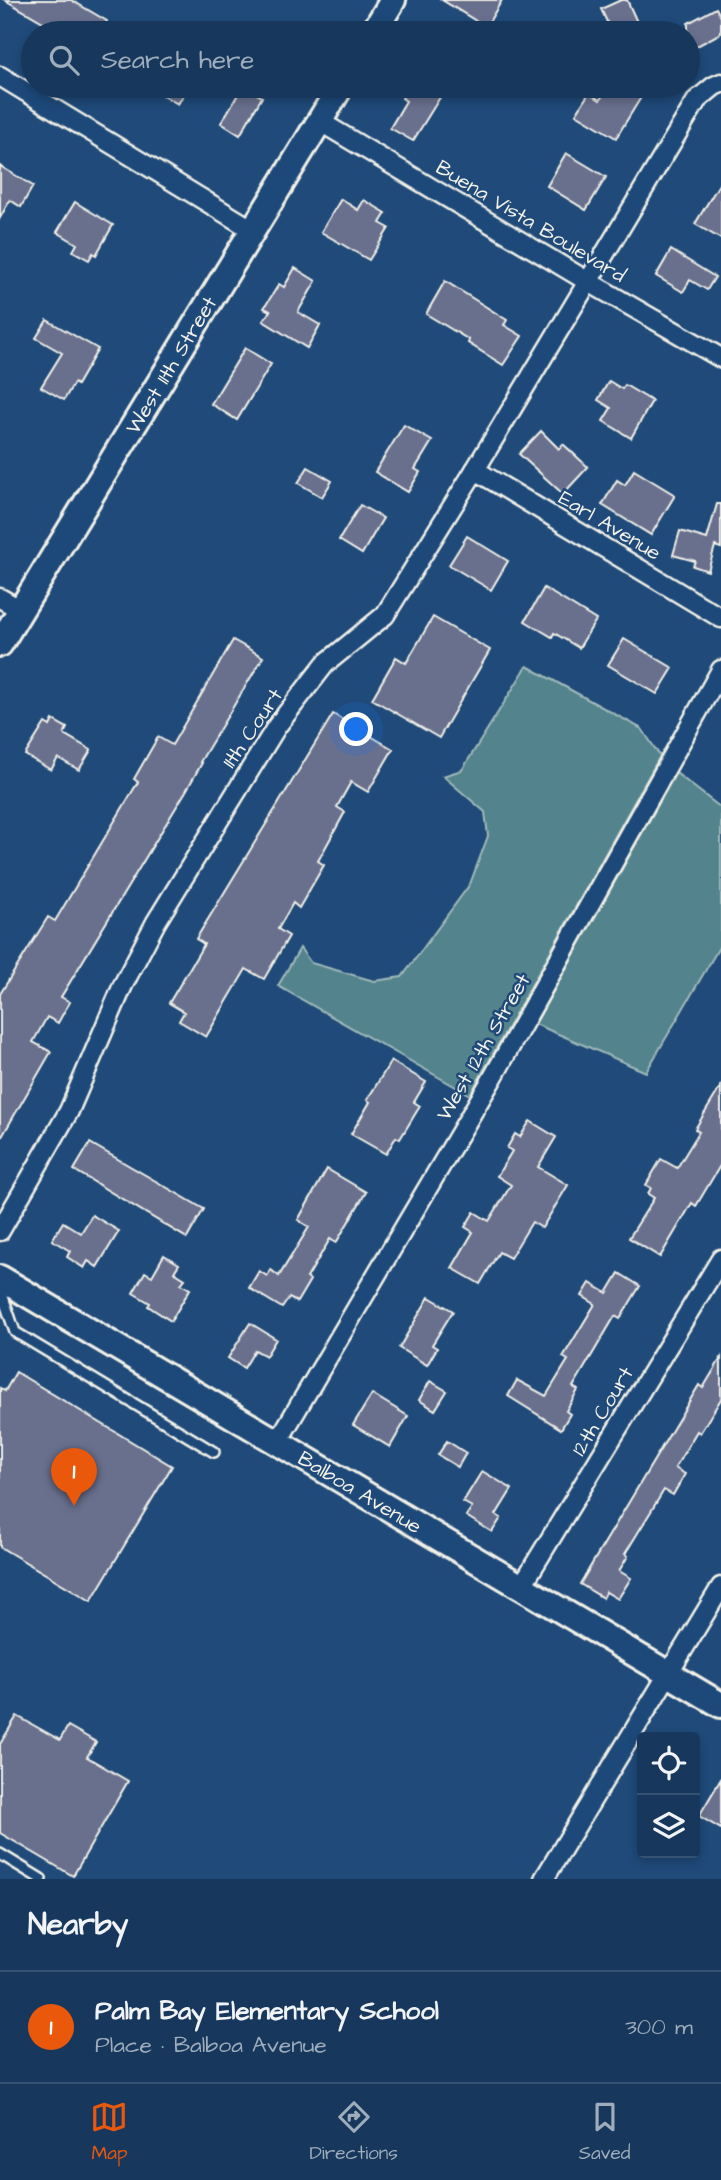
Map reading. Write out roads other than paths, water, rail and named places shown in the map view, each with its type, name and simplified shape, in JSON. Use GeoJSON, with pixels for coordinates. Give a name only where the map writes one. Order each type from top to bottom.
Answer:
{"type":"FeatureCollection","features":[{"type":"Feature","properties":{"kind":"street"},"geometry":{"type":"LineString","coordinates":[[380,21],[393,0]]}},
{"type":"Feature","properties":{"kind":"street"},"geometry":{"type":"LineString","coordinates":[[0,76],[21,89]]}},
{"type":"Feature","properties":{"kind":"street","name":"11th Court"},"geometry":{"type":"LineString","coordinates":[[700,98],[721,83]]}},
{"type":"Feature","properties":{"kind":"street"},"geometry":{"type":"LineString","coordinates":[[36,98],[253,230]]}},
{"type":"Feature","properties":{"kind":"street","name":"West 11th Street"},"geometry":{"type":"LineString","coordinates":[[0,644],[10,604],[253,230],[333,98]]}},
{"type":"Feature","properties":{"kind":"street","name":"11th Court"},"geometry":{"type":"LineString","coordinates":[[0,1231],[69,1111],[123,985],[156,922],[277,726],[325,664],[385,615],[699,98]]}},
{"type":"Feature","properties":{"kind":"street","name":"Buena Vista Boulevard"},"geometry":{"type":"LineString","coordinates":[[319,121],[721,358]]}},
{"type":"Feature","properties":{"kind":"street","name":"Earl Avenue"},"geometry":{"type":"LineString","coordinates":[[475,470],[721,618]]}},
{"type":"Feature","properties":{"kind":"street","name":"West 12th Street"},"geometry":{"type":"LineString","coordinates":[[277,1443],[492,1079],[721,670]]}},
{"type":"Feature","properties":{"kind":"street","name":"12th Court"},"geometry":{"type":"LineString","coordinates":[[521,1587],[721,1259]]}},
{"type":"Feature","properties":{"kind":"street","name":"Balboa Avenue"},"geometry":{"type":"LineString","coordinates":[[3,1280],[721,1705]]}},
{"type":"Feature","properties":{"kind":"street"},"geometry":{"type":"LineString","coordinates":[[544,1879],[721,1587]]}},
{"type":"Feature","properties":{"kind":"lane"},"geometry":{"type":"LineString","coordinates":[[3,1280],[1,1291],[15,1332],[214,1452]]}},
{"type":"Feature","properties":{"kind":"lane"},"geometry":{"type":"LineString","coordinates":[[0,1854],[41,1879]]}},
{"type":"Feature","properties":{"kind":"place","name":"Palm Bay Elementary School"},"geometry":{"type":"Point","coordinates":[74,1506]}}]}
